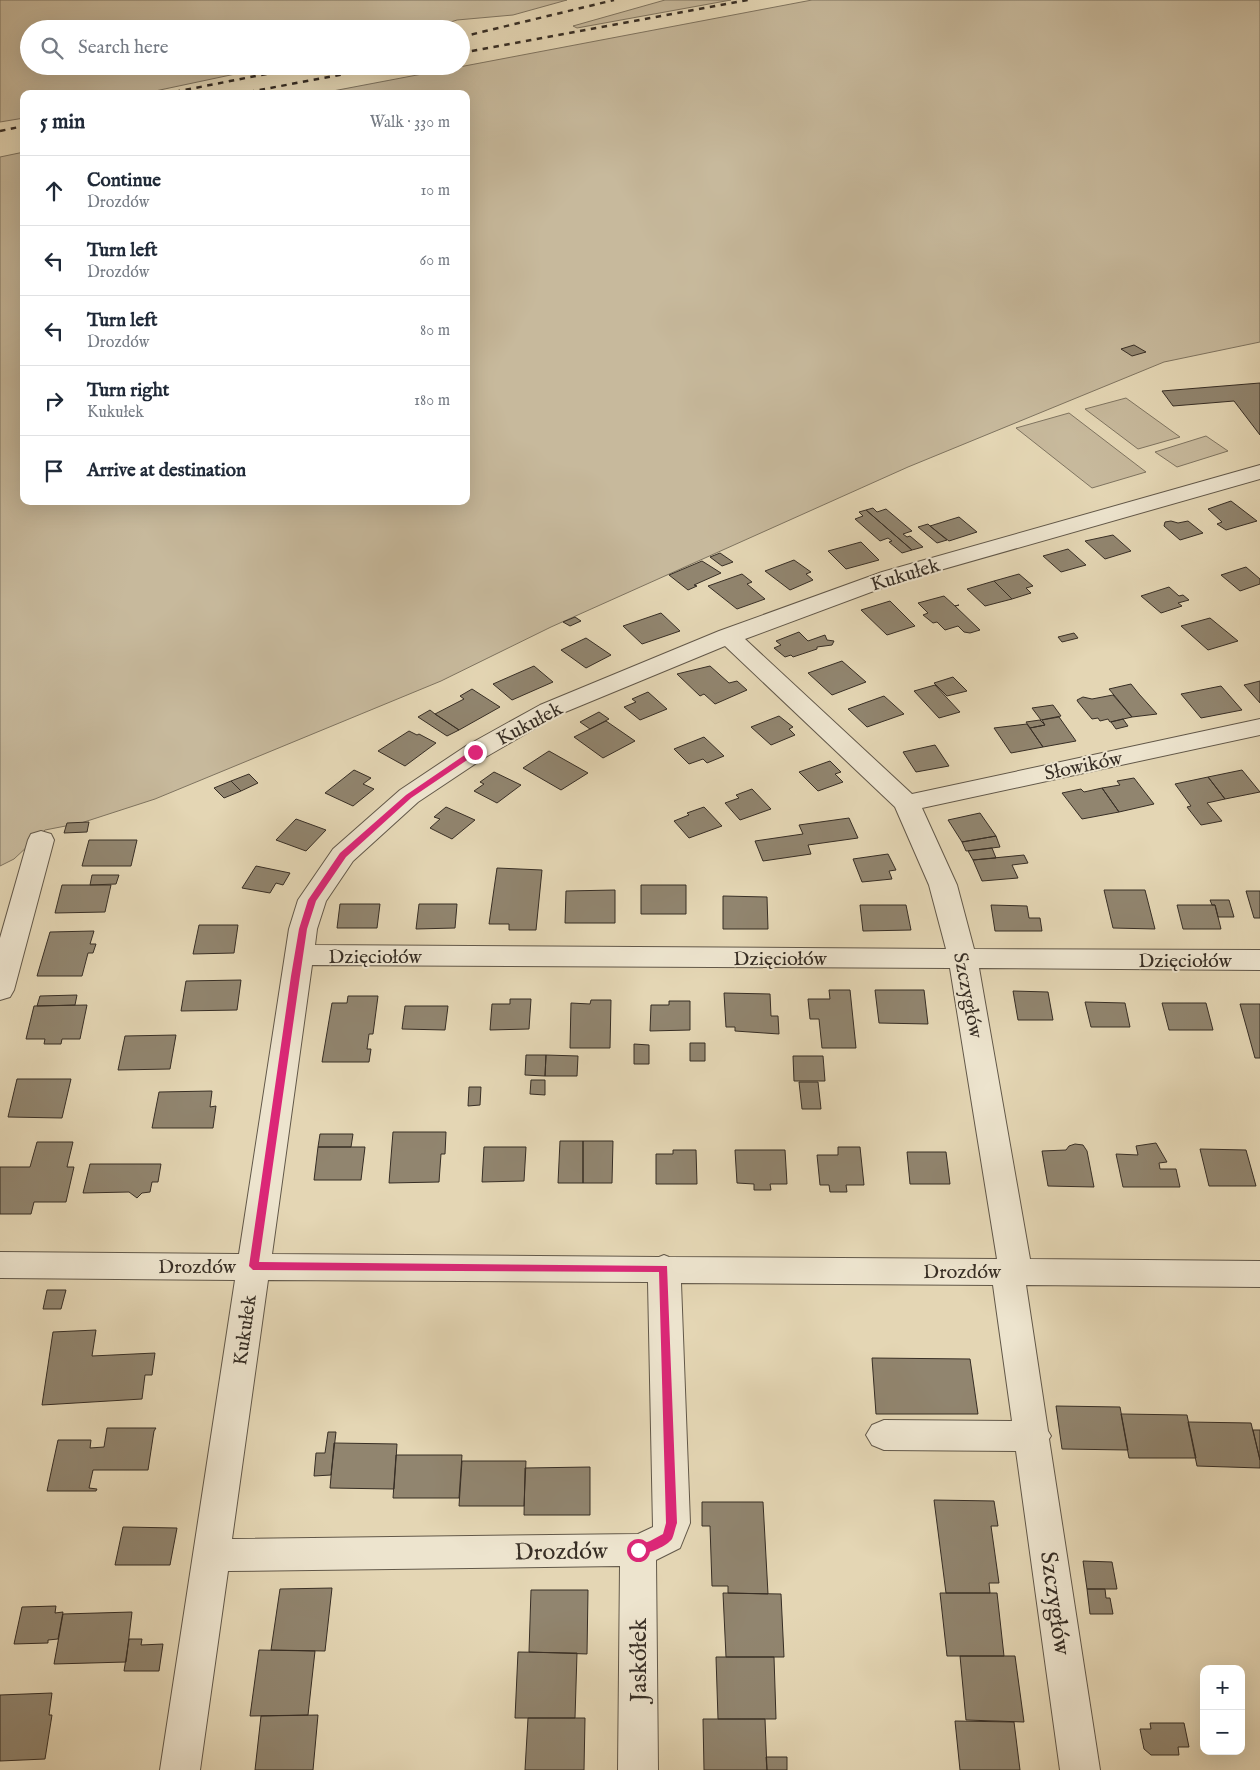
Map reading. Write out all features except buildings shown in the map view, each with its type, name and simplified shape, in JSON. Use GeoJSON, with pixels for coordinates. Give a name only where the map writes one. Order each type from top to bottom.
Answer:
{"type":"FeatureCollection","features":[{"type":"Feature","properties":{"kind":"street","name":"Kukułek"},"geometry":{"type":"LineString","coordinates":[[180,1770],[303,929],[312,900],[343,855],[409,796],[475,752],[549,710],[728,636],[890,577],[1260,472]]}},
{"type":"Feature","properties":{"kind":"street","name":"Szczygłów"},"geometry":{"type":"LineString","coordinates":[[728,636],[906,803],[943,885],[963,959],[1014,1258],[1009,1284],[1033,1436],[1080,1770]]}},
{"type":"Feature","properties":{"kind":"street","name":"Słowików"},"geometry":{"type":"LineString","coordinates":[[906,803],[1260,727]]}},
{"type":"Feature","properties":{"kind":"street"},"geometry":{"type":"LineString","coordinates":[[0,990],[41,840]]}},
{"type":"Feature","properties":{"kind":"street","name":"Dzięciołów"},"geometry":{"type":"LineString","coordinates":[[299,955],[1260,960]]}},
{"type":"Feature","properties":{"kind":"street","name":"Drozdów"},"geometry":{"type":"LineString","coordinates":[[0,1265],[664,1268],[1260,1274]]}},
{"type":"Feature","properties":{"kind":"street","name":"Drozdów"},"geometry":{"type":"LineString","coordinates":[[212,1555],[638,1550],[653,1545],[667,1537],[672,1523],[664,1268]]}},
{"type":"Feature","properties":{"kind":"street"},"geometry":{"type":"LineString","coordinates":[[884,1435],[1033,1436]]}},
{"type":"Feature","properties":{"kind":"street","name":"Jaskółek"},"geometry":{"type":"LineString","coordinates":[[638,1550],[638,1770]]}},
{"type":"Feature","properties":{"kind":"shaded area"},"geometry":{"type":"Polygon","coordinates":[[[0,0],[567,0],[513,15],[457,20],[20,20],[20,75],[231,75],[160,90],[20,90],[20,119],[0,122],[0,0]]]}},
{"type":"Feature","properties":{"kind":"shaded area"},"geometry":{"type":"Polygon","coordinates":[[[665,0],[731,0],[577,28],[573,26],[665,0]]]}},
{"type":"Feature","properties":{"kind":"shaded area"},"geometry":{"type":"Polygon","coordinates":[[[812,0],[1260,0],[1260,342],[1164,362],[908,467],[551,627],[441,681],[155,799],[81,823],[45,830],[14,859],[0,866],[0,157],[20,153],[20,505],[470,505],[470,90],[338,90],[417,75],[470,75],[470,65],[812,0]]]}},
{"type":"Feature","properties":{"kind":"shaded area"},"geometry":{"type":"Polygon","coordinates":[[[1126,398],[1180,437],[1138,449],[1085,409],[1126,398]]]}},
{"type":"Feature","properties":{"kind":"shaded area"},"geometry":{"type":"Polygon","coordinates":[[[1069,413],[1146,472],[1092,488],[1016,428],[1069,413]]]}},
{"type":"Feature","properties":{"kind":"shaded area"},"geometry":{"type":"Polygon","coordinates":[[[1206,436],[1228,451],[1177,467],[1155,452],[1206,436]]]}},
{"type":"Feature","properties":{"kind":"railway"},"geometry":{"type":"LineString","coordinates":[[470,35],[614,0]]}},
{"type":"Feature","properties":{"kind":"railway"},"geometry":{"type":"LineString","coordinates":[[470,51],[748,0]]}},
{"type":"Feature","properties":{"kind":"railway"},"geometry":{"type":"LineString","coordinates":[[184,90],[261,75]]}},
{"type":"Feature","properties":{"kind":"railway"},"geometry":{"type":"LineString","coordinates":[[259,90],[339,75]]}},
{"type":"Feature","properties":{"kind":"railway"},"geometry":{"type":"LineString","coordinates":[[0,131],[20,127]]}},
{"type":"Feature","properties":{"kind":"route"},"geometry":{"type":"LineString","coordinates":[[475,752],[409,796],[343,855],[312,900],[303,929],[253,1266],[664,1268],[672,1523],[667,1537],[653,1545],[638,1550]]}}]}
